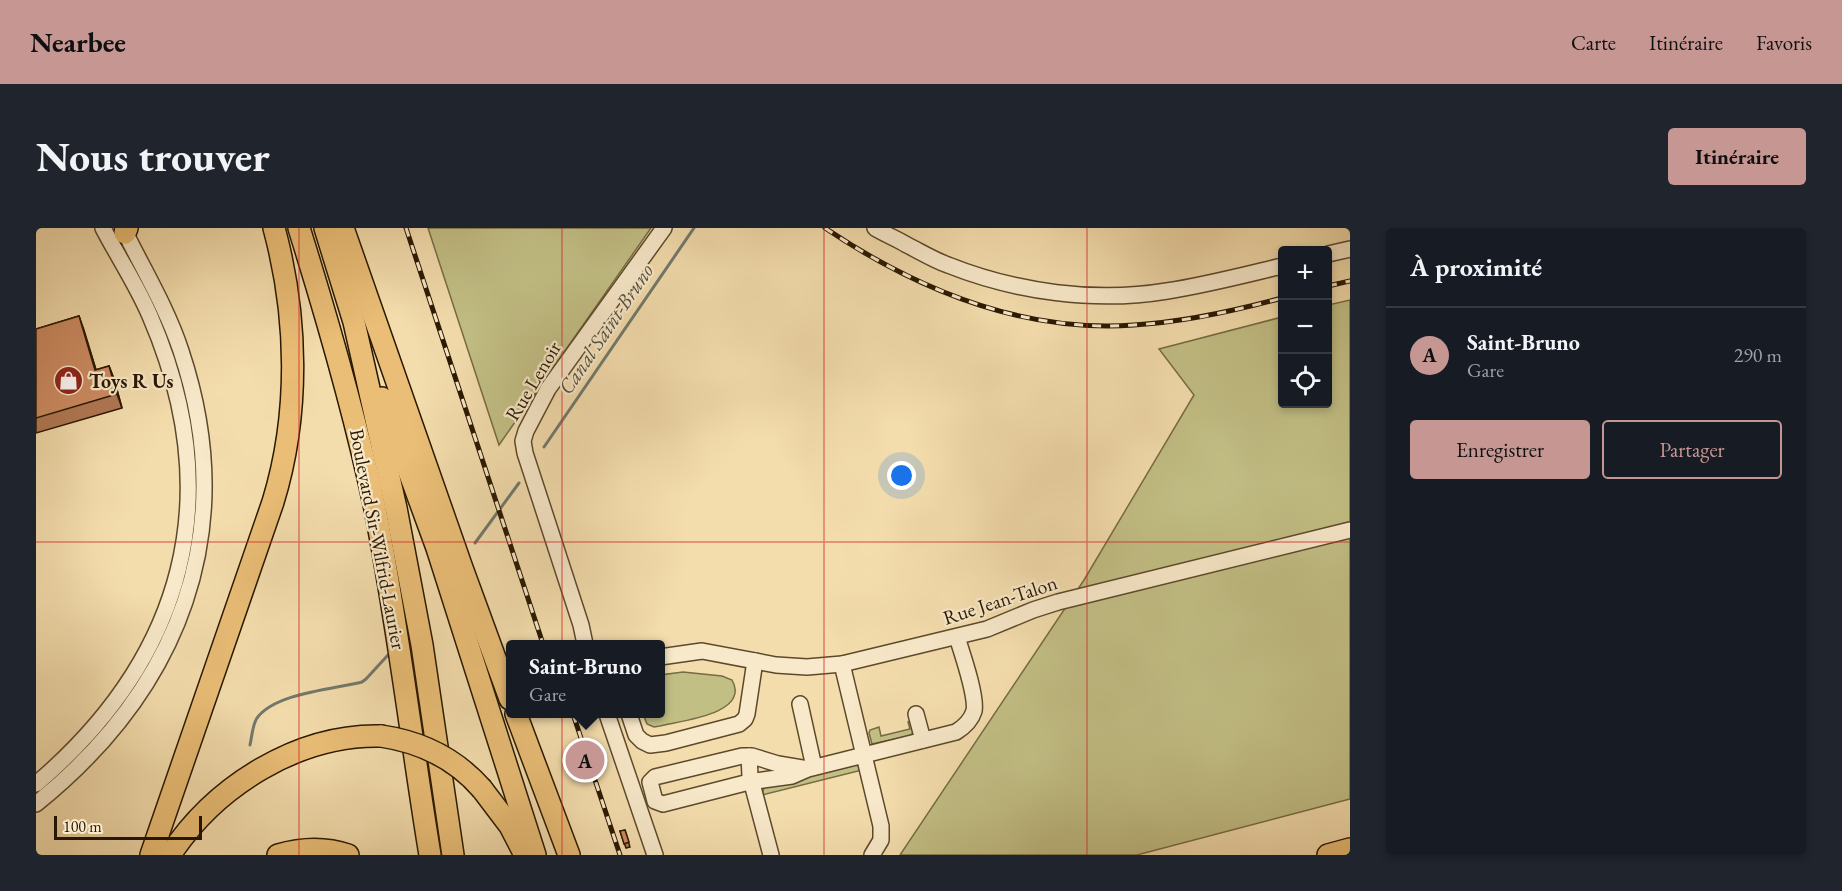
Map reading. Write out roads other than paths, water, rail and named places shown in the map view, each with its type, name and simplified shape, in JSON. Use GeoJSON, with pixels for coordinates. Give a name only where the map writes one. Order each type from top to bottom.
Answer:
{"type":"FeatureCollection","features":[{"type":"Feature","properties":{"kind":"highway"},"geometry":{"type":"LineString","coordinates":[[151,855],[273,502],[286,452],[292,387],[291,329],[286,286],[274,228]]}},
{"type":"Feature","properties":{"kind":"highway","name":"Boulevard Sir-Wilfrid-Laurier"},"geometry":{"type":"LineString","coordinates":[[299,228],[346,387],[375,509],[395,622],[430,855]]}},
{"type":"Feature","properties":{"kind":"highway","name":"Boulevard Sir-Wilfrid-Laurier"},"geometry":{"type":"LineString","coordinates":[[325,228],[354,322],[411,579],[453,855]]}},
{"type":"Feature","properties":{"kind":"highway"},"geometry":{"type":"LineString","coordinates":[[343,228],[506,688]]}},
{"type":"Feature","properties":{"kind":"highway"},"geometry":{"type":"LineString","coordinates":[[354,322],[437,548],[535,855]]}},
{"type":"Feature","properties":{"kind":"highway"},"geometry":{"type":"LineString","coordinates":[[518,718],[569,855]]}},
{"type":"Feature","properties":{"kind":"highway"},"geometry":{"type":"LineString","coordinates":[[170,855],[206,812],[232,790],[272,764],[297,751],[330,740],[381,736],[413,742],[435,751],[455,764],[482,789],[503,816],[525,855]]}},
{"type":"Feature","properties":{"kind":"highway"},"geometry":{"type":"LineString","coordinates":[[279,855],[308,849],[334,851],[348,855]]}},
{"type":"Feature","properties":{"kind":"highway"},"geometry":{"type":"LineString","coordinates":[[1328,855],[1350,849]]}},
{"type":"Feature","properties":{"kind":"street"},"geometry":{"type":"LineString","coordinates":[[36,784],[73,749],[99,720],[145,655],[172,594],[182,558],[186,530],[189,488],[187,450],[173,381],[150,315],[103,228]]}},
{"type":"Feature","properties":{"kind":"street","name":"Rue Lenoir"},"geometry":{"type":"LineString","coordinates":[[584,640],[523,441],[529,424],[561,370],[664,228]]}},
{"type":"Feature","properties":{"kind":"street"},"geometry":{"type":"LineString","coordinates":[[875,228],[947,265],[1007,284],[1082,295],[1123,296],[1165,292],[1278,267]]}},
{"type":"Feature","properties":{"kind":"street"},"geometry":{"type":"LineString","coordinates":[[36,804],[62,783],[102,741],[124,714],[148,677],[183,611],[195,573],[200,546],[204,514],[205,468],[195,400],[182,353],[168,316],[125,230]]}},
{"type":"Feature","properties":{"kind":"street"},"geometry":{"type":"LineString","coordinates":[[1332,253],[1350,249]]}},
{"type":"Feature","properties":{"kind":"street","name":"Rue Jean-Talon"},"geometry":{"type":"LineString","coordinates":[[665,656],[702,651],[776,665],[807,667],[842,664],[987,629],[1058,602],[1350,530]]}},
{"type":"Feature","properties":{"kind":"street"},"geometry":{"type":"LineString","coordinates":[[581,625],[592,640]]}},
{"type":"Feature","properties":{"kind":"street"},"geometry":{"type":"LineString","coordinates":[[811,768],[793,768],[749,756],[735,757],[655,777],[650,782],[655,801],[663,804],[752,782],[792,776],[811,768],[959,730],[970,720],[974,703],[957,637]]}},
{"type":"Feature","properties":{"kind":"street"},"geometry":{"type":"LineString","coordinates":[[630,718],[636,735],[646,744],[655,746],[739,724],[743,722],[747,714],[756,661]]}},
{"type":"Feature","properties":{"kind":"street"},"geometry":{"type":"LineString","coordinates":[[842,664],[882,832],[880,843],[872,855]]}},
{"type":"Feature","properties":{"kind":"street"},"geometry":{"type":"LineString","coordinates":[[800,704],[811,768]]}},
{"type":"Feature","properties":{"kind":"street"},"geometry":{"type":"LineString","coordinates":[[916,714],[923,740]]}},
{"type":"Feature","properties":{"kind":"street"},"geometry":{"type":"LineString","coordinates":[[608,718],[655,855]]}},
{"type":"Feature","properties":{"kind":"street"},"geometry":{"type":"LineString","coordinates":[[622,759],[627,744],[636,735]]}},
{"type":"Feature","properties":{"kind":"street"},"geometry":{"type":"LineString","coordinates":[[749,756],[752,782],[771,855]]}},
{"type":"Feature","properties":{"kind":"waterway","name":"Canal Saint-Bruno"},"geometry":{"type":"LineString","coordinates":[[544,447],[694,228]]}},
{"type":"Feature","properties":{"kind":"waterway","name":"Canal Saint-Bruno"},"geometry":{"type":"LineString","coordinates":[[475,543],[519,483]]}},
{"type":"Feature","properties":{"kind":"waterway","name":"Canal Saint-Bruno"},"geometry":{"type":"LineString","coordinates":[[250,745],[255,721],[266,710],[291,697],[362,682],[388,655]]}},
{"type":"Feature","properties":{"kind":"railway"},"geometry":{"type":"LineString","coordinates":[[406,228],[542,640]]}},
{"type":"Feature","properties":{"kind":"railway"},"geometry":{"type":"LineString","coordinates":[[825,228],[860,250],[933,288],[1011,314],[1051,322],[1092,326],[1153,324],[1209,315],[1278,299]]}},
{"type":"Feature","properties":{"kind":"railway"},"geometry":{"type":"LineString","coordinates":[[1332,285],[1350,281]]}},
{"type":"Feature","properties":{"kind":"railway"},"geometry":{"type":"LineString","coordinates":[[574,718],[620,855]]}},
{"type":"Feature","properties":{"kind":"place","name":"Toys R Us"},"geometry":{"type":"Point","coordinates":[68,381]}},
{"type":"Feature","properties":{"kind":"place","name":"Saint-Bruno"},"geometry":{"type":"Point","coordinates":[585,760]}}]}
